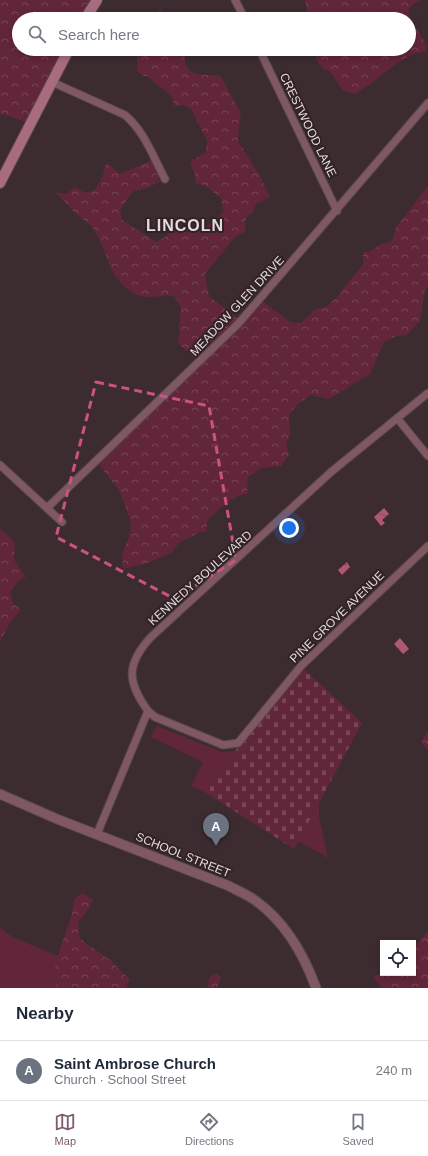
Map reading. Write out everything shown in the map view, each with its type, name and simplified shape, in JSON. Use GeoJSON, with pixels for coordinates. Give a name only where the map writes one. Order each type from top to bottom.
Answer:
{"type":"FeatureCollection","features":[{"type":"Feature","properties":{"kind":"main road"},"geometry":{"type":"LineString","coordinates":[[89,12],[97,0]]}},
{"type":"Feature","properties":{"kind":"main road"},"geometry":{"type":"LineString","coordinates":[[0,183],[65,56]]}},
{"type":"Feature","properties":{"kind":"street"},"geometry":{"type":"LineString","coordinates":[[235,0],[241,12]]}},
{"type":"Feature","properties":{"kind":"street","name":"CRESTWOOD LANE"},"geometry":{"type":"LineString","coordinates":[[262,56],[337,211]]}},
{"type":"Feature","properties":{"kind":"street"},"geometry":{"type":"LineString","coordinates":[[52,82],[125,115],[142,133],[165,179]]}},
{"type":"Feature","properties":{"kind":"street","name":"MEADOW GLEN DRIVE"},"geometry":{"type":"LineString","coordinates":[[47,508],[229,333],[337,211],[428,103]]}},
{"type":"Feature","properties":{"kind":"street","name":"KENNEDY BOULEVARD"},"geometry":{"type":"LineString","coordinates":[[148,711],[139,699],[132,679],[131,669],[141,648],[150,638],[331,472],[428,393]]}},
{"type":"Feature","properties":{"kind":"street"},"geometry":{"type":"LineString","coordinates":[[397,418],[428,456]]}},
{"type":"Feature","properties":{"kind":"street"},"geometry":{"type":"LineString","coordinates":[[0,465],[62,522]]}},
{"type":"Feature","properties":{"kind":"street","name":"PINE GROVE AVENUE"},"geometry":{"type":"LineString","coordinates":[[148,711],[155,717],[223,745],[238,743],[306,661],[428,546]]}},
{"type":"Feature","properties":{"kind":"street"},"geometry":{"type":"LineString","coordinates":[[97,834],[148,711]]}},
{"type":"Feature","properties":{"kind":"street","name":"SCHOOL STREET"},"geometry":{"type":"LineString","coordinates":[[0,794],[229,886],[256,901],[277,920],[293,940],[306,964],[316,988]]}},
{"type":"Feature","properties":{"kind":"highlighted area"},"geometry":{"type":"Polygon","coordinates":[[[96,382],[209,406],[236,560],[175,599],[56,537],[96,382]]]}},
{"type":"Feature","properties":{"kind":"green space"},"geometry":{"type":"Polygon","coordinates":[[[0,0],[95,0],[87,12],[12,12],[12,56],[63,56],[28,123],[0,113],[0,0]]]}},
{"type":"Feature","properties":{"kind":"green space"},"geometry":{"type":"Polygon","coordinates":[[[305,0],[420,0],[412,5],[408,10],[409,12],[308,12],[305,0]]]}},
{"type":"Feature","properties":{"kind":"green space"},"geometry":{"type":"Polygon","coordinates":[[[416,27],[427,47],[425,52],[417,53],[416,27]]]}},
{"type":"Feature","properties":{"kind":"green space"},"geometry":{"type":"Polygon","coordinates":[[[137,56],[185,56],[186,65],[189,70],[198,74],[220,75],[241,113],[238,141],[260,176],[270,197],[256,204],[253,211],[246,218],[245,232],[235,237],[205,274],[209,296],[238,319],[261,300],[290,322],[301,323],[316,309],[326,307],[337,297],[364,263],[363,252],[369,252],[383,243],[392,241],[396,227],[428,186],[428,286],[425,290],[420,321],[407,335],[396,336],[384,342],[370,374],[329,399],[311,395],[294,408],[289,418],[290,433],[286,443],[289,455],[281,466],[262,468],[248,477],[247,494],[235,498],[220,508],[207,521],[207,531],[200,532],[179,543],[171,553],[148,563],[123,569],[122,555],[129,537],[131,522],[120,492],[95,459],[196,362],[196,359],[178,343],[181,307],[174,296],[142,296],[137,295],[127,289],[114,273],[98,236],[92,227],[75,213],[56,193],[67,194],[75,187],[85,193],[95,190],[103,176],[105,166],[108,164],[120,174],[151,161],[160,182],[141,190],[133,191],[120,210],[122,220],[156,242],[167,236],[177,222],[185,232],[191,232],[201,229],[211,223],[223,212],[221,198],[204,185],[196,184],[195,175],[190,162],[206,152],[207,140],[191,109],[184,105],[175,106],[171,96],[147,76],[144,76],[138,72],[137,56]]]}},
{"type":"Feature","properties":{"kind":"green space"},"geometry":{"type":"Polygon","coordinates":[[[316,56],[410,56],[399,62],[355,94],[343,91],[330,71],[323,69],[316,59],[316,56]]]}},
{"type":"Feature","properties":{"kind":"green space"},"geometry":{"type":"Polygon","coordinates":[[[0,529],[11,538],[15,546],[14,560],[26,577],[18,581],[10,592],[13,603],[21,610],[11,621],[0,642],[0,529]]]}},
{"type":"Feature","properties":{"kind":"green space"},"geometry":{"type":"Polygon","coordinates":[[[301,666],[362,723],[294,849],[206,793],[245,737],[301,666]]]}},
{"type":"Feature","properties":{"kind":"green space"},"geometry":{"type":"Polygon","coordinates":[[[157,726],[222,752],[235,751],[206,793],[191,786],[203,762],[151,737],[157,726]]]}},
{"type":"Feature","properties":{"kind":"green space"},"geometry":{"type":"Polygon","coordinates":[[[428,731],[428,750],[423,745],[422,740],[428,731]]]}},
{"type":"Feature","properties":{"kind":"green space"},"geometry":{"type":"Polygon","coordinates":[[[319,803],[319,817],[328,858],[298,841],[319,803]]]}},
{"type":"Feature","properties":{"kind":"green space"},"geometry":{"type":"Polygon","coordinates":[[[82,893],[93,899],[89,908],[78,922],[79,937],[110,960],[130,980],[126,988],[57,988],[55,964],[52,956],[58,955],[72,914],[74,900],[82,893]]]}},
{"type":"Feature","properties":{"kind":"green space"},"geometry":{"type":"Polygon","coordinates":[[[0,927],[12,937],[65,959],[58,988],[0,988],[0,927]]]}},
{"type":"Feature","properties":{"kind":"green space"},"geometry":{"type":"Polygon","coordinates":[[[428,931],[428,988],[382,988],[373,976],[380,974],[380,976],[416,976],[416,945],[428,931]]]}},
{"type":"Feature","properties":{"kind":"green space"},"geometry":{"type":"Polygon","coordinates":[[[217,973],[221,978],[217,988],[207,988],[210,977],[217,973]]]}},
{"type":"Feature","properties":{"kind":"water"},"geometry":{"type":"Polygon","coordinates":[[[384,508],[389,514],[382,520],[385,523],[381,526],[374,517],[384,508]]]}},
{"type":"Feature","properties":{"kind":"water"},"geometry":{"type":"Polygon","coordinates":[[[347,562],[350,567],[342,575],[338,570],[347,562]]]}},
{"type":"Feature","properties":{"kind":"water"},"geometry":{"type":"Polygon","coordinates":[[[400,638],[409,649],[403,654],[394,644],[400,638]]]}},
{"type":"Feature","properties":{"kind":"place","name":"Saint Ambrose Church"},"geometry":{"type":"Point","coordinates":[216,846]}},
{"type":"Feature","properties":{"kind":"district","name":"LINCOLN"},"geometry":{"type":"Point","coordinates":[185,225]}}]}
